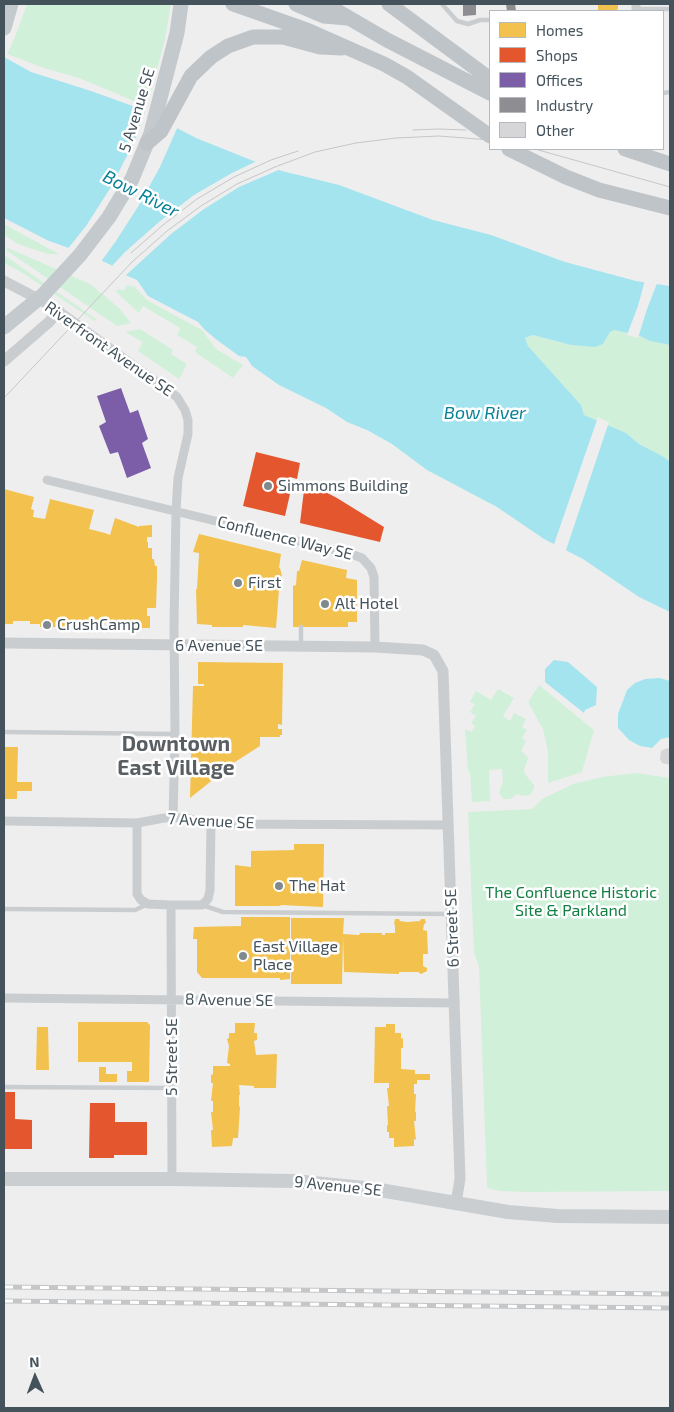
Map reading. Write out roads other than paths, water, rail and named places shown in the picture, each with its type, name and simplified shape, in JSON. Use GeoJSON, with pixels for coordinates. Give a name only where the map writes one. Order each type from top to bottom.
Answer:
{"type":"FeatureCollection","features":[{"type":"Feature","properties":{"kind":"highway"},"geometry":{"type":"LineString","coordinates":[[232,4],[307,30],[351,49],[407,77],[489,135]]}},
{"type":"Feature","properties":{"kind":"highway"},"geometry":{"type":"LineString","coordinates":[[296,4],[324,16],[351,18]]}},
{"type":"Feature","properties":{"kind":"highway"},"geometry":{"type":"LineString","coordinates":[[325,4],[388,40],[489,92]]}},
{"type":"Feature","properties":{"kind":"highway"},"geometry":{"type":"LineString","coordinates":[[389,4],[489,78]]}},
{"type":"Feature","properties":{"kind":"highway"},"geometry":{"type":"LineString","coordinates":[[147,143],[161,131],[166,102],[197,69],[222,49],[253,37],[283,37],[320,47],[351,49]]}},
{"type":"Feature","properties":{"kind":"highway"},"geometry":{"type":"LineString","coordinates":[[511,150],[566,177],[599,190],[670,208]]}},
{"type":"Feature","properties":{"kind":"highway"},"geometry":{"type":"LineString","coordinates":[[628,150],[670,164]]}},
{"type":"Feature","properties":{"kind":"main road","name":"5 Avenue SE"},"geometry":{"type":"LineString","coordinates":[[166,102],[181,4]]}},
{"type":"Feature","properties":{"kind":"main road","name":"5 Avenue SE"},"geometry":{"type":"LineString","coordinates":[[4,327],[43,295],[80,255],[119,202],[132,179],[147,143]]}},
{"type":"Feature","properties":{"kind":"main road","name":"9 Avenue SE"},"geometry":{"type":"LineString","coordinates":[[4,1179],[294,1181],[374,1189],[508,1212],[558,1216],[670,1217]]}},
{"type":"Feature","properties":{"kind":"street","name":"Riverfront Avenue SE"},"geometry":{"type":"LineString","coordinates":[[4,282],[59,311],[177,397],[185,410],[188,420],[188,434],[178,478],[176,511],[174,645]]}},
{"type":"Feature","properties":{"kind":"street"},"geometry":{"type":"LineString","coordinates":[[4,361],[50,322],[59,311]]}},
{"type":"Feature","properties":{"kind":"street","name":"Confluence Way SE"},"geometry":{"type":"LineString","coordinates":[[47,480],[362,558],[371,568],[374,577],[375,647]]}},
{"type":"Feature","properties":{"kind":"street","name":"6 Avenue SE"},"geometry":{"type":"LineString","coordinates":[[4,643],[375,647],[422,650],[434,655]]}},
{"type":"Feature","properties":{"kind":"street"},"geometry":{"type":"LineString","coordinates":[[173,818],[175,734],[174,645]]}},
{"type":"Feature","properties":{"kind":"street","name":"6 Street SE"},"geometry":{"type":"LineString","coordinates":[[434,655],[443,671],[460,1179],[456,1203]]}},
{"type":"Feature","properties":{"kind":"street","name":"7 Avenue SE"},"geometry":{"type":"LineString","coordinates":[[4,821],[136,823],[185,818],[211,824],[448,825]]}},
{"type":"Feature","properties":{"kind":"street"},"geometry":{"type":"LineString","coordinates":[[136,823],[138,894],[141,900],[148,904],[171,905],[202,904],[208,899],[210,890],[211,824]]}},
{"type":"Feature","properties":{"kind":"street","name":"5 Street SE"},"geometry":{"type":"LineString","coordinates":[[171,905],[173,1000],[172,1179]]}},
{"type":"Feature","properties":{"kind":"street","name":"8 Avenue SE"},"geometry":{"type":"LineString","coordinates":[[4,998],[455,1003]]}},
{"type":"Feature","properties":{"kind":"lane"},"geometry":{"type":"LineString","coordinates":[[442,4],[457,21],[468,24],[480,20],[489,20]]}},
{"type":"Feature","properties":{"kind":"lane"},"geometry":{"type":"LineString","coordinates":[[636,8],[670,9]]}},
{"type":"Feature","properties":{"kind":"lane"},"geometry":{"type":"LineString","coordinates":[[301,646],[302,627]]}},
{"type":"Feature","properties":{"kind":"lane"},"geometry":{"type":"LineString","coordinates":[[4,732],[175,734]]}},
{"type":"Feature","properties":{"kind":"lane"},"geometry":{"type":"LineString","coordinates":[[4,909],[135,910],[148,904]]}},
{"type":"Feature","properties":{"kind":"lane"},"geometry":{"type":"LineString","coordinates":[[202,904],[223,912],[452,914]]}},
{"type":"Feature","properties":{"kind":"lane"},"geometry":{"type":"LineString","coordinates":[[4,1087],[172,1088]]}},
{"type":"Feature","properties":{"kind":"water","name":"Bow River"},"geometry":{"type":"Polygon","coordinates":[[[4,57],[31,72],[141,109],[196,138],[282,171],[339,185],[433,220],[491,235],[565,262],[636,281],[670,286],[670,345],[614,330],[610,332],[603,344],[595,347],[571,345],[533,335],[525,338],[528,346],[581,405],[584,415],[626,433],[639,444],[670,462],[670,612],[639,597],[583,559],[544,539],[497,507],[427,470],[392,444],[279,385],[252,366],[246,357],[239,356],[217,340],[198,322],[148,296],[137,280],[123,274],[111,265],[49,241],[4,218],[4,57]]]}},
{"type":"Feature","properties":{"kind":"water"},"geometry":{"type":"Polygon","coordinates":[[[554,660],[568,662],[597,687],[596,705],[585,710],[584,713],[545,682],[545,669],[554,660]]]}},
{"type":"Feature","properties":{"kind":"water"},"geometry":{"type":"Polygon","coordinates":[[[660,678],[670,681],[670,737],[661,739],[652,748],[640,746],[629,740],[618,728],[618,714],[627,690],[635,683],[645,679],[660,678]]]}},
{"type":"Feature","properties":{"kind":"tram line"},"geometry":{"type":"LineString","coordinates":[[413,130],[466,130]]}},
{"type":"Feature","properties":{"kind":"tram line"},"geometry":{"type":"LineString","coordinates":[[4,398],[132,262],[167,231],[201,206],[237,184],[315,152],[356,143],[396,138],[439,136],[489,140]]}},
{"type":"Feature","properties":{"kind":"tram line"},"geometry":{"type":"LineString","coordinates":[[539,150],[670,187]]}},
{"type":"Feature","properties":{"kind":"tram line"},"geometry":{"type":"LineString","coordinates":[[131,253],[197,199],[234,177],[271,160],[298,151]]}},
{"type":"Feature","properties":{"kind":"railway"},"geometry":{"type":"LineString","coordinates":[[4,1287],[670,1294]]}},
{"type":"Feature","properties":{"kind":"railway"},"geometry":{"type":"LineString","coordinates":[[4,1301],[670,1308]]}},
{"type":"Feature","properties":{"kind":"place","name":"Simmons Building"},"geometry":{"type":"Point","coordinates":[268,486]}},
{"type":"Feature","properties":{"kind":"place","name":"First"},"geometry":{"type":"Point","coordinates":[238,583]}},
{"type":"Feature","properties":{"kind":"place","name":"Alt Hotel"},"geometry":{"type":"Point","coordinates":[325,604]}},
{"type":"Feature","properties":{"kind":"place","name":"CrushCamp"},"geometry":{"type":"Point","coordinates":[47,625]}},
{"type":"Feature","properties":{"kind":"place","name":"The Hat"},"geometry":{"type":"Point","coordinates":[279,886]}},
{"type":"Feature","properties":{"kind":"place","name":"East Village Place"},"geometry":{"type":"Point","coordinates":[243,956]}},
{"type":"Feature","properties":{"kind":"district","name":"Downtown East Village"},"geometry":{"type":"Point","coordinates":[176,756]}},
{"type":"Feature","properties":{"kind":"park label","name":"The Confluence Historic Site & Parkland"},"geometry":{"type":"Point","coordinates":[571,902]}}]}
